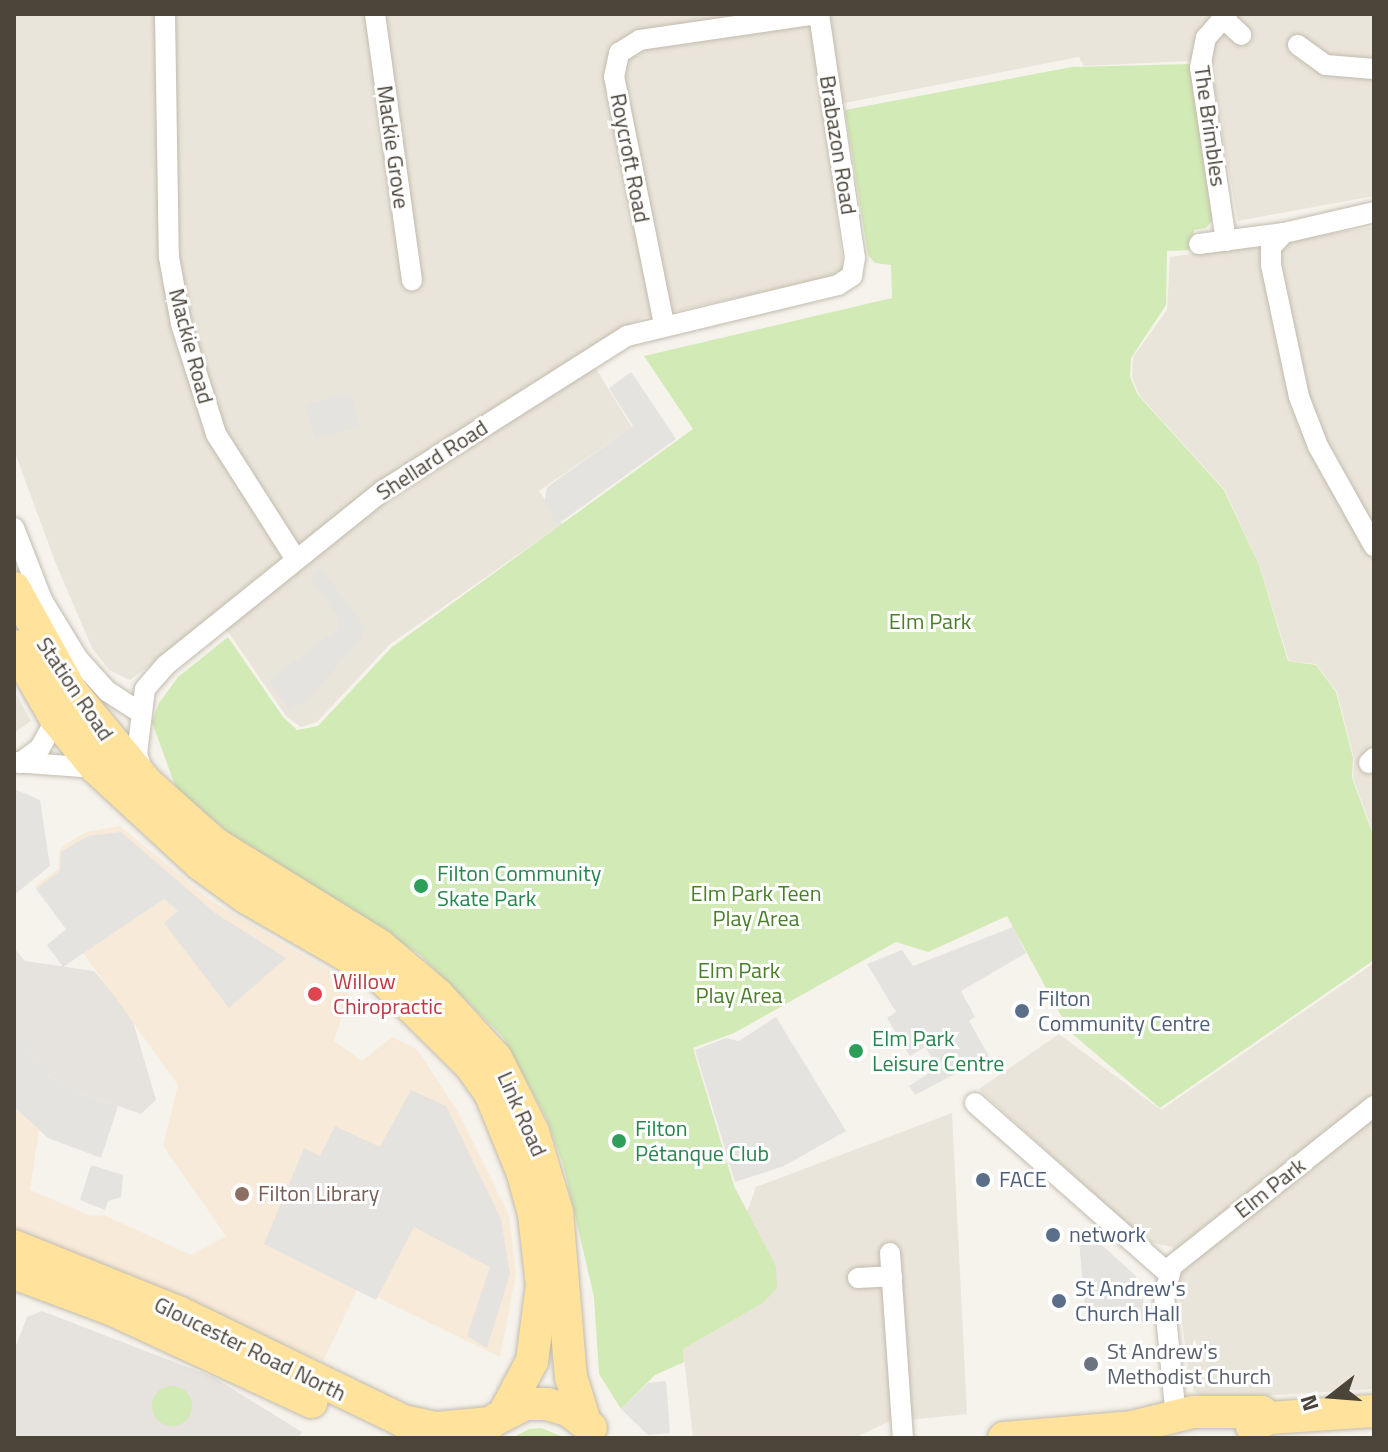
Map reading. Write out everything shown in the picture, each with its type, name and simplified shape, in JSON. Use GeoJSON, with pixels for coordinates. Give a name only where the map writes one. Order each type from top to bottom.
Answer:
{"type":"FeatureCollection","features":[{"type":"Feature","properties":{"kind":"main road","name":"Station Road"},"geometry":{"type":"LineString","coordinates":[[14,588],[71,691],[147,783]]}},
{"type":"Feature","properties":{"kind":"main road","name":"Station Road"},"geometry":{"type":"LineString","coordinates":[[14,646],[56,719]]}},
{"type":"Feature","properties":{"kind":"main road"},"geometry":{"type":"LineString","coordinates":[[56,719],[96,768],[200,864],[247,898],[377,973],[415,975]]}},
{"type":"Feature","properties":{"kind":"main road","name":"Link Road"},"geometry":{"type":"LineString","coordinates":[[147,783],[214,843],[379,945],[415,975],[496,1058],[533,1132],[557,1212],[571,1377],[596,1432]]}},
{"type":"Feature","properties":{"kind":"main road","name":"Link Road"},"geometry":{"type":"LineString","coordinates":[[377,973],[471,1066],[491,1095],[523,1174],[534,1214],[542,1285],[532,1361],[493,1424]]}},
{"type":"Feature","properties":{"kind":"main road","name":"Gloucester Road North"},"geometry":{"type":"LineString","coordinates":[[14,1246],[178,1312],[403,1421],[436,1428],[493,1424],[547,1404],[596,1432]]}},
{"type":"Feature","properties":{"kind":"main road","name":"Gloucester Road North"},"geometry":{"type":"LineString","coordinates":[[14,1273],[111,1309],[386,1438]]}},
{"type":"Feature","properties":{"kind":"main road"},"geometry":{"type":"LineString","coordinates":[[1004,1438],[1176,1418],[1193,1412],[1262,1412],[1257,1428],[1374,1411]]}},
{"type":"Feature","properties":{"kind":"street","name":"Mackie Road"},"geometry":{"type":"LineString","coordinates":[[165,14],[169,257],[181,324],[216,434],[295,558]]}},
{"type":"Feature","properties":{"kind":"street","name":"Mackie Grove"},"geometry":{"type":"LineString","coordinates":[[375,14],[412,280]]}},
{"type":"Feature","properties":{"kind":"street","name":"Brabazon Road"},"geometry":{"type":"LineString","coordinates":[[819,14],[855,258],[852,276]]}},
{"type":"Feature","properties":{"kind":"street","name":"Roycroft Road"},"geometry":{"type":"LineString","coordinates":[[664,324],[614,77],[619,53],[640,40],[819,14]]}},
{"type":"Feature","properties":{"kind":"street","name":"The Brimbles"},"geometry":{"type":"LineString","coordinates":[[1226,241],[1200,68],[1206,38],[1225,16],[1241,35]]}},
{"type":"Feature","properties":{"kind":"street"},"geometry":{"type":"LineString","coordinates":[[1298,45],[1326,65],[1374,69]]}},
{"type":"Feature","properties":{"kind":"street"},"geometry":{"type":"LineString","coordinates":[[1199,244],[1284,233],[1374,212]]}},
{"type":"Feature","properties":{"kind":"street"},"geometry":{"type":"LineString","coordinates":[[1284,233],[1271,247],[1271,265],[1299,397],[1318,446],[1374,546]]}},
{"type":"Feature","properties":{"kind":"street","name":"Shellard Road"},"geometry":{"type":"LineString","coordinates":[[147,783],[137,754],[139,712],[145,689],[166,665],[295,558],[384,490],[627,336],[664,324],[838,285],[852,276]]}},
{"type":"Feature","properties":{"kind":"street","name":"Station Road"},"geometry":{"type":"LineString","coordinates":[[14,528],[42,600],[78,659],[107,691],[139,712]]}},
{"type":"Feature","properties":{"kind":"street","name":"Station Road"},"geometry":{"type":"LineString","coordinates":[[17,762],[40,748],[56,719]]}},
{"type":"Feature","properties":{"kind":"street","name":"Station Road"},"geometry":{"type":"LineString","coordinates":[[17,762],[96,768]]}},
{"type":"Feature","properties":{"kind":"street"},"geometry":{"type":"LineString","coordinates":[[975,1103],[1168,1273],[1164,1296],[1176,1418]]}},
{"type":"Feature","properties":{"kind":"street","name":"Elm Park"},"geometry":{"type":"LineString","coordinates":[[1168,1273],[1374,1106]]}},
{"type":"Feature","properties":{"kind":"street"},"geometry":{"type":"LineString","coordinates":[[890,1253],[903,1438]]}},
{"type":"Feature","properties":{"kind":"street"},"geometry":{"type":"LineString","coordinates":[[858,1278],[892,1276]]}},
{"type":"Feature","properties":{"kind":"shaded area"},"geometry":{"type":"Polygon","coordinates":[[[14,14],[1374,14],[1374,196],[1238,221],[1209,60],[1084,66],[1079,57],[824,107],[843,269],[832,277],[642,318],[585,351],[632,427],[539,491],[562,524],[389,645],[317,722],[301,727],[287,717],[217,616],[130,680],[109,670],[92,648],[56,564],[14,450],[14,14]]]}},
{"type":"Feature","properties":{"kind":"shaded area"},"geometry":{"type":"Polygon","coordinates":[[[1374,227],[1374,835],[1353,778],[1354,759],[1337,692],[1316,664],[1289,661],[1260,567],[1225,490],[1139,395],[1132,377],[1133,357],[1167,310],[1170,257],[1374,227]]]}},
{"type":"Feature","properties":{"kind":"shaded area"},"geometry":{"type":"Polygon","coordinates":[[[631,372],[676,439],[558,524],[544,504],[547,487],[633,426],[609,388],[631,372]]]}},
{"type":"Feature","properties":{"kind":"shaded area"},"geometry":{"type":"Polygon","coordinates":[[[350,392],[360,427],[315,440],[305,405],[350,392]]]}},
{"type":"Feature","properties":{"kind":"shaded area"},"geometry":{"type":"Polygon","coordinates":[[[320,567],[364,625],[363,636],[311,697],[289,711],[269,680],[339,628],[337,616],[309,576],[320,567]]]}},
{"type":"Feature","properties":{"kind":"shaded area"},"geometry":{"type":"Polygon","coordinates":[[[14,690],[31,721],[14,733],[14,690]]]}},
{"type":"Feature","properties":{"kind":"shaded area"},"geometry":{"type":"Polygon","coordinates":[[[14,789],[40,800],[50,866],[14,895],[14,789]]]}},
{"type":"Feature","properties":{"kind":"shaded area"},"geometry":{"type":"Polygon","coordinates":[[[120,826],[210,900],[342,978],[349,994],[334,1041],[362,1061],[392,1037],[417,1049],[459,1114],[509,1215],[516,1274],[500,1357],[358,1288],[323,1361],[14,1230],[15,1109],[39,1130],[30,1190],[91,1216],[104,1215],[191,1255],[226,1236],[163,1146],[178,1085],[35,886],[58,869],[60,848],[86,832],[120,826]]]}},
{"type":"Feature","properties":{"kind":"shaded area"},"geometry":{"type":"Polygon","coordinates":[[[121,832],[215,913],[286,958],[229,1008],[164,923],[178,911],[164,899],[63,967],[47,945],[66,929],[36,889],[60,871],[61,852],[88,836],[121,832]]]}},
{"type":"Feature","properties":{"kind":"shaded area"},"geometry":{"type":"Polygon","coordinates":[[[1013,927],[1026,953],[961,991],[975,1017],[969,1021],[989,1056],[915,1095],[909,1086],[938,1067],[925,1047],[910,1056],[887,1018],[896,1012],[867,964],[902,950],[913,966],[1013,927]]]}},
{"type":"Feature","properties":{"kind":"shaded area"},"geometry":{"type":"Polygon","coordinates":[[[14,948],[25,961],[94,971],[113,994],[133,1022],[156,1100],[141,1114],[64,1087],[41,1069],[14,1031],[14,948]]]}},
{"type":"Feature","properties":{"kind":"shaded area"},"geometry":{"type":"Polygon","coordinates":[[[1374,963],[1374,1389],[1206,1399],[1194,1391],[1188,1370],[1173,1247],[1146,1242],[979,1089],[1059,1034],[1161,1110],[1374,963]]]}},
{"type":"Feature","properties":{"kind":"shaded area"},"geometry":{"type":"Polygon","coordinates":[[[776,1017],[846,1131],[784,1166],[735,1182],[695,1050],[726,1038],[739,1041],[776,1017]]]}},
{"type":"Feature","properties":{"kind":"shaded area"},"geometry":{"type":"Polygon","coordinates":[[[14,1031],[41,1069],[64,1087],[118,1106],[101,1158],[48,1138],[14,1107],[14,1031]]]}},
{"type":"Feature","properties":{"kind":"shaded area"},"geometry":{"type":"Polygon","coordinates":[[[411,1090],[446,1106],[501,1219],[510,1274],[487,1348],[467,1336],[490,1267],[414,1227],[376,1300],[264,1244],[304,1148],[320,1156],[335,1126],[380,1147],[411,1090]]]}},
{"type":"Feature","properties":{"kind":"shaded area"},"geometry":{"type":"Polygon","coordinates":[[[952,1113],[967,1414],[888,1422],[856,1437],[693,1438],[683,1349],[763,1303],[776,1266],[747,1212],[756,1187],[952,1113]]]}},
{"type":"Feature","properties":{"kind":"shaded area"},"geometry":{"type":"Polygon","coordinates":[[[91,1165],[123,1175],[121,1197],[108,1201],[105,1210],[80,1200],[91,1165]]]}},
{"type":"Feature","properties":{"kind":"shaded area"},"geometry":{"type":"Polygon","coordinates":[[[1084,1229],[1136,1276],[1150,1323],[1086,1318],[1078,1230],[1084,1229]]]}},
{"type":"Feature","properties":{"kind":"shaded area"},"geometry":{"type":"Polygon","coordinates":[[[42,1311],[213,1377],[302,1432],[298,1438],[14,1438],[14,1351],[27,1317],[42,1311]]]}},
{"type":"Feature","properties":{"kind":"shaded area"},"geometry":{"type":"Polygon","coordinates":[[[666,1381],[670,1433],[648,1435],[621,1409],[648,1383],[666,1381]]]}},
{"type":"Feature","properties":{"kind":"green space","name":"Elm Park"},"geometry":{"type":"Polygon","coordinates":[[[1191,64],[1216,216],[1206,228],[1194,230],[1193,250],[1167,251],[1166,305],[1131,358],[1130,377],[1138,395],[1224,490],[1259,565],[1288,661],[1316,665],[1336,692],[1353,758],[1352,778],[1374,837],[1374,960],[1160,1108],[1070,1032],[1007,916],[928,952],[896,942],[734,1033],[693,1048],[734,1186],[776,1266],[777,1288],[763,1303],[683,1349],[684,1362],[655,1375],[621,1409],[599,1374],[594,1297],[564,1168],[547,1119],[502,1036],[419,954],[259,858],[176,788],[152,722],[159,703],[178,677],[228,637],[283,717],[297,730],[318,726],[392,647],[693,429],[644,356],[892,298],[891,265],[875,263],[868,255],[845,110],[1072,67],[1191,64]]]}},
{"type":"Feature","properties":{"kind":"green space"},"geometry":{"type":"Polygon","coordinates":[[[172,1386],[186,1392],[192,1406],[186,1420],[172,1426],[158,1420],[152,1406],[158,1392],[172,1386]]]}},
{"type":"Feature","properties":{"kind":"green space"},"geometry":{"type":"Polygon","coordinates":[[[541,1428],[566,1438],[512,1438],[529,1429],[541,1428]]]}},
{"type":"Feature","properties":{"kind":"place","name":"Filton Community Skate Park"},"geometry":{"type":"Point","coordinates":[421,886]}},
{"type":"Feature","properties":{"kind":"place","name":"Willow Chiropractic"},"geometry":{"type":"Point","coordinates":[315,994]}},
{"type":"Feature","properties":{"kind":"place","name":"Filton Community Centre"},"geometry":{"type":"Point","coordinates":[1022,1011]}},
{"type":"Feature","properties":{"kind":"place","name":"Elm Park Leisure Centre"},"geometry":{"type":"Point","coordinates":[856,1051]}},
{"type":"Feature","properties":{"kind":"place","name":"Filton Pétanque Club"},"geometry":{"type":"Point","coordinates":[619,1141]}},
{"type":"Feature","properties":{"kind":"place","name":"FACE"},"geometry":{"type":"Point","coordinates":[983,1180]}},
{"type":"Feature","properties":{"kind":"place","name":"Filton Library"},"geometry":{"type":"Point","coordinates":[242,1194]}},
{"type":"Feature","properties":{"kind":"place","name":"network"},"geometry":{"type":"Point","coordinates":[1053,1235]}},
{"type":"Feature","properties":{"kind":"place","name":"St Andrew's Church Hall"},"geometry":{"type":"Point","coordinates":[1059,1301]}},
{"type":"Feature","properties":{"kind":"place","name":"St Andrew's Methodist Church"},"geometry":{"type":"Point","coordinates":[1091,1364]}},
{"type":"Feature","properties":{"kind":"park label","name":"Elm Park Teen Play Area"},"geometry":{"type":"Point","coordinates":[756,906]}},
{"type":"Feature","properties":{"kind":"park label","name":"Elm Park Play Area"},"geometry":{"type":"Point","coordinates":[739,982]}}]}
